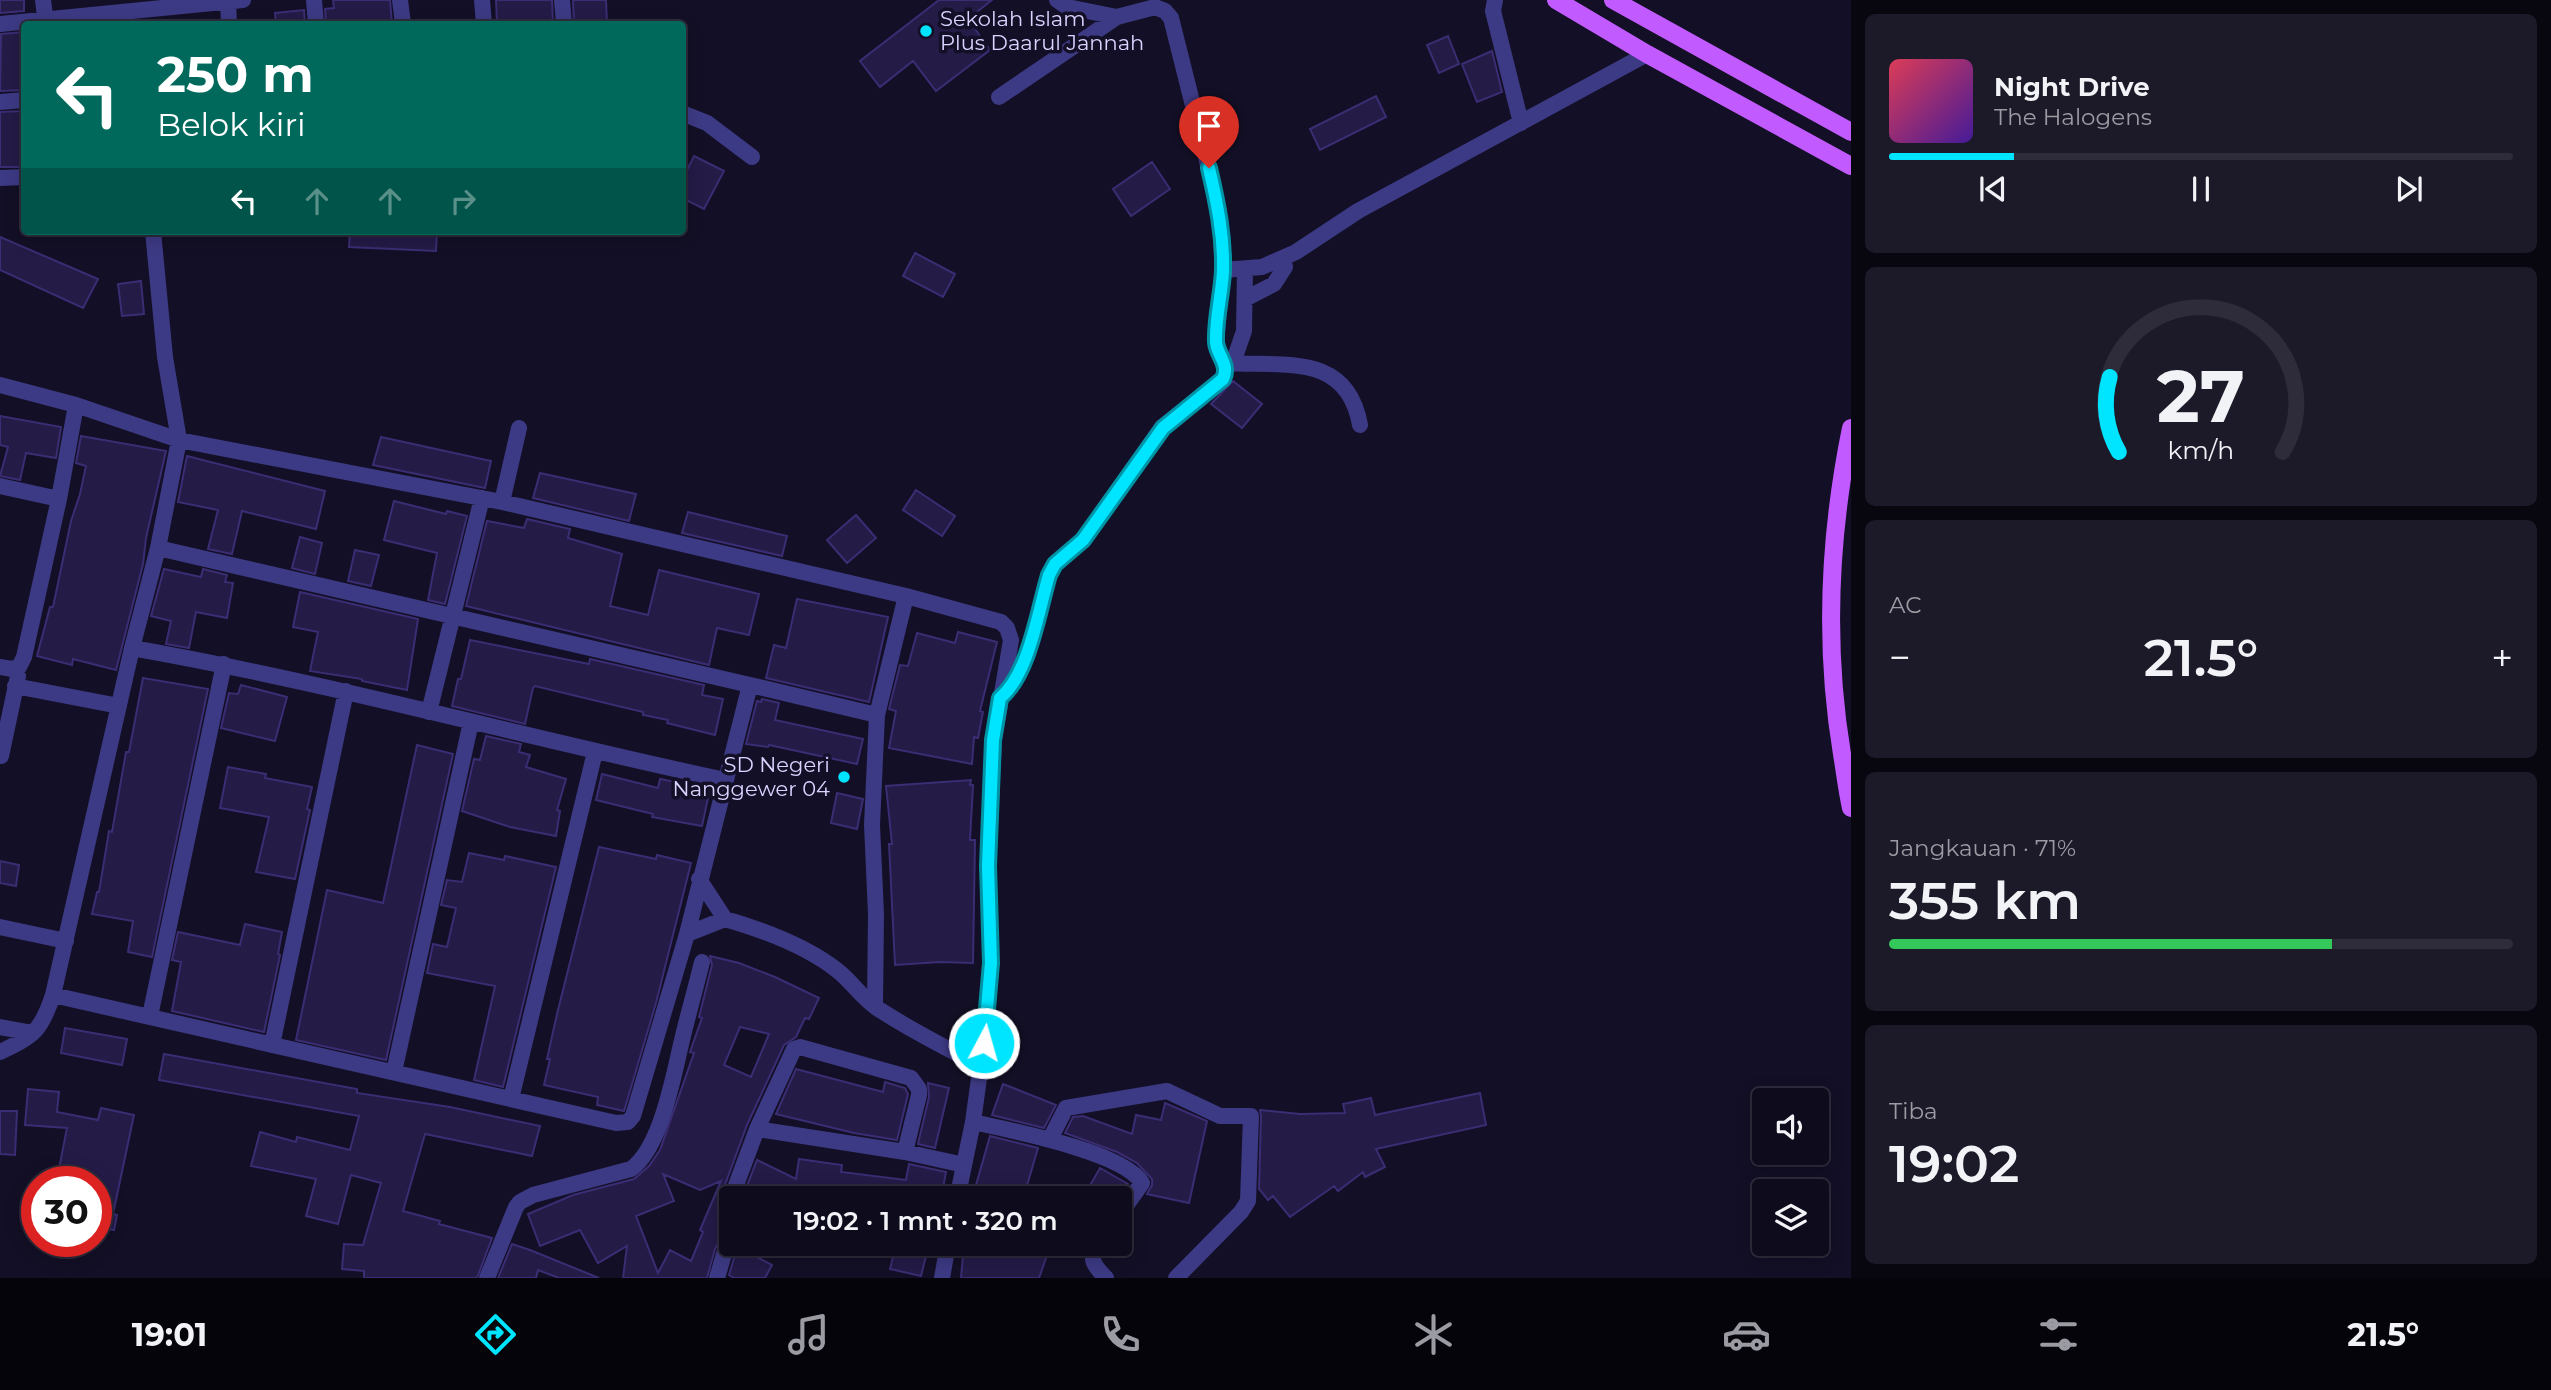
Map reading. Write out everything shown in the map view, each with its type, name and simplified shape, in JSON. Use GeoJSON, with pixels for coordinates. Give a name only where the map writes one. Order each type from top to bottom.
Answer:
{"type":"FeatureCollection","features":[{"type":"Feature","properties":{"kind":"main road"},"geometry":{"type":"LineString","coordinates":[[1556,0],[1647,54],[1851,166]]}},
{"type":"Feature","properties":{"kind":"main road"},"geometry":{"type":"LineString","coordinates":[[1613,0],[1851,132]]}},
{"type":"Feature","properties":{"kind":"main road"},"geometry":{"type":"LineString","coordinates":[[1851,428],[1832,554],[1830,637],[1836,720],[1851,808]]}},
{"type":"Feature","properties":{"kind":"street"},"geometry":{"type":"LineString","coordinates":[[43,0],[45,21]]}},
{"type":"Feature","properties":{"kind":"street"},"geometry":{"type":"LineString","coordinates":[[314,0],[316,21]]}},
{"type":"Feature","properties":{"kind":"street"},"geometry":{"type":"LineString","coordinates":[[400,0],[402,21]]}},
{"type":"Feature","properties":{"kind":"street"},"geometry":{"type":"LineString","coordinates":[[482,0],[484,21]]}},
{"type":"Feature","properties":{"kind":"street"},"geometry":{"type":"LineString","coordinates":[[562,0],[564,21]]}},
{"type":"Feature","properties":{"kind":"street"},"geometry":{"type":"LineString","coordinates":[[1057,0],[1067,7],[1117,17]]}},
{"type":"Feature","properties":{"kind":"street"},"geometry":{"type":"LineString","coordinates":[[1495,0],[1493,11],[1521,123]]}},
{"type":"Feature","properties":{"kind":"street"},"geometry":{"type":"LineString","coordinates":[[54,21],[233,1],[230,21]]}},
{"type":"Feature","properties":{"kind":"street"},"geometry":{"type":"LineString","coordinates":[[999,97],[1117,17],[1154,7],[1165,11],[1171,18],[1221,225],[1223,270],[1216,342],[1227,368]]}},
{"type":"Feature","properties":{"kind":"street"},"geometry":{"type":"LineString","coordinates":[[0,23],[21,23]]}},
{"type":"Feature","properties":{"kind":"street"},"geometry":{"type":"LineString","coordinates":[[1223,270],[1262,267],[1283,259],[1358,211],[1647,54]]}},
{"type":"Feature","properties":{"kind":"street"},"geometry":{"type":"LineString","coordinates":[[0,102],[21,100]]}},
{"type":"Feature","properties":{"kind":"street"},"geometry":{"type":"LineString","coordinates":[[686,115],[707,123],[752,157]]}},
{"type":"Feature","properties":{"kind":"street"},"geometry":{"type":"LineString","coordinates":[[0,178],[21,177]]}},
{"type":"Feature","properties":{"kind":"street"},"geometry":{"type":"LineString","coordinates":[[0,1052],[22,1042],[45,1019],[66,941],[132,648],[158,548],[179,440],[165,357],[153,235]]}},
{"type":"Feature","properties":{"kind":"street"},"geometry":{"type":"LineString","coordinates":[[1247,298],[1274,284],[1285,267],[1283,259]]}},
{"type":"Feature","properties":{"kind":"street"},"geometry":{"type":"LineString","coordinates":[[1000,698],[1011,688],[1022,669],[1049,575],[1055,564],[1083,540],[1163,428],[1227,368],[1244,331],[1247,298],[1245,270]]}},
{"type":"Feature","properties":{"kind":"street"},"geometry":{"type":"LineString","coordinates":[[1227,368],[1307,367],[1324,372],[1345,386],[1355,404],[1360,425]]}},
{"type":"Feature","properties":{"kind":"street"},"geometry":{"type":"LineString","coordinates":[[0,385],[76,405],[179,440],[502,502],[906,596],[1001,622],[1007,628],[1011,650],[993,740],[988,866],[991,963],[981,1066],[960,1186]]}},
{"type":"Feature","properties":{"kind":"street"},"geometry":{"type":"LineString","coordinates":[[1,756],[59,499],[76,405]]}},
{"type":"Feature","properties":{"kind":"street"},"geometry":{"type":"LineString","coordinates":[[502,502],[519,428]]}},
{"type":"Feature","properties":{"kind":"street"},"geometry":{"type":"LineString","coordinates":[[0,486],[59,499]]}},
{"type":"Feature","properties":{"kind":"street"},"geometry":{"type":"LineString","coordinates":[[429,712],[482,498]]}},
{"type":"Feature","properties":{"kind":"street"},"geometry":{"type":"LineString","coordinates":[[158,548],[877,715]]}},
{"type":"Feature","properties":{"kind":"street"},"geometry":{"type":"LineString","coordinates":[[875,1006],[876,914],[872,825],[877,715],[906,596]]}},
{"type":"Feature","properties":{"kind":"street"},"geometry":{"type":"LineString","coordinates":[[132,648],[224,664],[346,691],[595,752],[725,780]]}},
{"type":"Feature","properties":{"kind":"street"},"geometry":{"type":"LineString","coordinates":[[150,1016],[224,664]]}},
{"type":"Feature","properties":{"kind":"street"},"geometry":{"type":"LineString","coordinates":[[0,667],[19,667]]}},
{"type":"Feature","properties":{"kind":"street"},"geometry":{"type":"LineString","coordinates":[[52,995],[623,1123],[632,1119],[687,934],[750,685]]}},
{"type":"Feature","properties":{"kind":"street"},"geometry":{"type":"LineString","coordinates":[[15,686],[119,706]]}},
{"type":"Feature","properties":{"kind":"street"},"geometry":{"type":"LineString","coordinates":[[272,1045],[346,691]]}},
{"type":"Feature","properties":{"kind":"street"},"geometry":{"type":"LineString","coordinates":[[394,1072],[471,722]]}},
{"type":"Feature","properties":{"kind":"street"},"geometry":{"type":"LineString","coordinates":[[511,1099],[595,752]]}},
{"type":"Feature","properties":{"kind":"street"},"geometry":{"type":"LineString","coordinates":[[699,879],[725,919],[822,959],[841,973],[875,1006],[919,1034],[981,1066]]}},
{"type":"Feature","properties":{"kind":"street"},"geometry":{"type":"LineString","coordinates":[[687,934],[725,919]]}},
{"type":"Feature","properties":{"kind":"street"},"geometry":{"type":"LineString","coordinates":[[0,927],[66,941]]}},
{"type":"Feature","properties":{"kind":"street"},"geometry":{"type":"LineString","coordinates":[[487,1278],[520,1202],[533,1195],[631,1169],[641,1160],[668,1098],[702,962]]}},
{"type":"Feature","properties":{"kind":"street"},"geometry":{"type":"LineString","coordinates":[[0,1027],[33,1033]]}},
{"type":"Feature","properties":{"kind":"street"},"geometry":{"type":"LineString","coordinates":[[736,1186],[757,1129],[794,1049],[800,1047],[911,1078],[919,1089],[919,1095],[905,1152]]}},
{"type":"Feature","properties":{"kind":"street"},"geometry":{"type":"LineString","coordinates":[[1050,1139],[1066,1108],[1167,1091],[1220,1116],[1251,1116],[1248,1201],[1241,1212],[1177,1278]]}},
{"type":"Feature","properties":{"kind":"street"},"geometry":{"type":"LineString","coordinates":[[973,1122],[1050,1139],[1110,1161],[1139,1178],[1142,1183],[1132,1198]]}},
{"type":"Feature","properties":{"kind":"street"},"geometry":{"type":"LineString","coordinates":[[757,1129],[905,1152],[964,1165]]}},
{"type":"Feature","properties":{"kind":"street"},"geometry":{"type":"LineString","coordinates":[[717,1278],[723,1256]]}},
{"type":"Feature","properties":{"kind":"street"},"geometry":{"type":"LineString","coordinates":[[942,1278],[946,1256]]}},
{"type":"Feature","properties":{"kind":"street"},"geometry":{"type":"LineString","coordinates":[[1092,1256],[1094,1266],[1106,1278]]}},
{"type":"Feature","properties":{"kind":"building"},"geometry":{"type":"Polygon","coordinates":[[[0,0],[24,0],[24,11],[0,13],[0,0]]]}},
{"type":"Feature","properties":{"kind":"building"},"geometry":{"type":"Polygon","coordinates":[[[333,0],[390,0],[392,21],[326,21],[325,9],[334,8],[333,0]]]}},
{"type":"Feature","properties":{"kind":"building"},"geometry":{"type":"Polygon","coordinates":[[[496,0],[552,0],[553,21],[497,21],[496,0]]]}},
{"type":"Feature","properties":{"kind":"building"},"geometry":{"type":"Polygon","coordinates":[[[573,0],[606,0],[607,21],[574,21],[573,0]]]}},
{"type":"Feature","properties":{"kind":"building","name":"Sekolah Islam Plus Daarul Jannah"},"geometry":{"type":"Polygon","coordinates":[[[939,0],[992,0],[968,19],[990,50],[936,91],[913,61],[880,87],[860,61],[939,0]]]}},
{"type":"Feature","properties":{"kind":"building"},"geometry":{"type":"Polygon","coordinates":[[[304,10],[305,21],[276,21],[275,13],[304,10]]]}},
{"type":"Feature","properties":{"kind":"building"},"geometry":{"type":"Polygon","coordinates":[[[21,32],[21,90],[0,91],[1,34],[21,32]]]}},
{"type":"Feature","properties":{"kind":"building"},"geometry":{"type":"Polygon","coordinates":[[[1448,36],[1459,64],[1439,73],[1427,45],[1448,36]]]}},
{"type":"Feature","properties":{"kind":"building"},"geometry":{"type":"Polygon","coordinates":[[[1492,51],[1502,92],[1477,102],[1462,64],[1492,51]]]}},
{"type":"Feature","properties":{"kind":"building"},"geometry":{"type":"Polygon","coordinates":[[[1376,96],[1386,117],[1320,150],[1310,129],[1376,96]]]}},
{"type":"Feature","properties":{"kind":"building"},"geometry":{"type":"Polygon","coordinates":[[[21,111],[21,167],[0,167],[0,112],[21,111]]]}},
{"type":"Feature","properties":{"kind":"building"},"geometry":{"type":"Polygon","coordinates":[[[694,156],[724,171],[704,209],[686,200],[686,172],[694,156]]]}},
{"type":"Feature","properties":{"kind":"building"},"geometry":{"type":"Polygon","coordinates":[[[1152,162],[1170,189],[1131,216],[1113,189],[1152,162]]]}},
{"type":"Feature","properties":{"kind":"building"},"geometry":{"type":"Polygon","coordinates":[[[350,235],[437,235],[436,251],[349,247],[350,235]]]}},
{"type":"Feature","properties":{"kind":"building"},"geometry":{"type":"Polygon","coordinates":[[[0,237],[98,279],[83,308],[0,270],[0,237]]]}},
{"type":"Feature","properties":{"kind":"building"},"geometry":{"type":"Polygon","coordinates":[[[915,253],[955,274],[943,297],[903,276],[915,253]]]}},
{"type":"Feature","properties":{"kind":"building"},"geometry":{"type":"Polygon","coordinates":[[[141,281],[144,314],[122,316],[118,284],[141,281]]]}},
{"type":"Feature","properties":{"kind":"building"},"geometry":{"type":"Polygon","coordinates":[[[1233,381],[1262,404],[1242,428],[1211,404],[1233,381]]]}},
{"type":"Feature","properties":{"kind":"building"},"geometry":{"type":"Polygon","coordinates":[[[0,416],[61,427],[56,458],[26,453],[20,480],[0,476],[8,447],[0,445],[0,416]]]}},
{"type":"Feature","properties":{"kind":"building"},"geometry":{"type":"Polygon","coordinates":[[[81,436],[166,451],[146,538],[143,564],[116,670],[73,659],[72,665],[37,656],[50,607],[53,607],[86,466],[76,463],[81,436]]]}},
{"type":"Feature","properties":{"kind":"building"},"geometry":{"type":"Polygon","coordinates":[[[381,437],[491,461],[485,488],[373,465],[381,437]]]}},
{"type":"Feature","properties":{"kind":"building"},"geometry":{"type":"Polygon","coordinates":[[[187,456],[325,491],[316,529],[242,511],[232,554],[208,549],[218,510],[178,502],[187,456]]]}},
{"type":"Feature","properties":{"kind":"building"},"geometry":{"type":"Polygon","coordinates":[[[540,473],[636,494],[629,521],[533,498],[540,473]]]}},
{"type":"Feature","properties":{"kind":"building"},"geometry":{"type":"Polygon","coordinates":[[[916,490],[955,516],[942,536],[903,510],[916,490]]]}},
{"type":"Feature","properties":{"kind":"building"},"geometry":{"type":"Polygon","coordinates":[[[394,501],[446,514],[447,511],[467,516],[445,604],[428,600],[437,553],[384,540],[394,501]]]}},
{"type":"Feature","properties":{"kind":"building"},"geometry":{"type":"Polygon","coordinates":[[[688,512],[787,536],[782,556],[682,533],[688,512]]]}},
{"type":"Feature","properties":{"kind":"building"},"geometry":{"type":"Polygon","coordinates":[[[856,515],[876,538],[847,563],[827,540],[856,515]]]}},
{"type":"Feature","properties":{"kind":"building"},"geometry":{"type":"Polygon","coordinates":[[[527,519],[570,529],[568,538],[622,554],[610,606],[648,615],[659,570],[759,594],[749,635],[717,628],[709,665],[466,606],[487,521],[524,528],[527,519]]]}},
{"type":"Feature","properties":{"kind":"building"},"geometry":{"type":"Polygon","coordinates":[[[300,537],[322,543],[315,574],[292,568],[300,537]]]}},
{"type":"Feature","properties":{"kind":"building"},"geometry":{"type":"Polygon","coordinates":[[[355,550],[379,555],[371,586],[348,581],[355,550]]]}},
{"type":"Feature","properties":{"kind":"building"},"geometry":{"type":"Polygon","coordinates":[[[164,569],[201,577],[203,569],[227,575],[225,582],[233,583],[227,618],[196,612],[189,648],[166,644],[171,621],[151,616],[164,569]]]}},
{"type":"Feature","properties":{"kind":"building"},"geometry":{"type":"Polygon","coordinates":[[[300,592],[418,619],[407,690],[362,679],[310,671],[318,632],[293,627],[300,592]]]}},
{"type":"Feature","properties":{"kind":"building"},"geometry":{"type":"Polygon","coordinates":[[[797,599],[888,617],[869,702],[766,678],[774,645],[786,648],[797,599]]]}},
{"type":"Feature","properties":{"kind":"building"},"geometry":{"type":"Polygon","coordinates":[[[958,632],[997,642],[980,711],[983,712],[978,738],[974,737],[972,764],[889,748],[896,711],[889,709],[900,665],[908,666],[917,633],[955,643],[958,632]]]}},
{"type":"Feature","properties":{"kind":"building"},"geometry":{"type":"Polygon","coordinates":[[[470,640],[589,664],[590,659],[704,685],[702,695],[723,699],[715,735],[667,723],[668,720],[643,715],[643,712],[535,686],[525,724],[452,706],[470,640]]]}},
{"type":"Feature","properties":{"kind":"building"},"geometry":{"type":"Polygon","coordinates":[[[143,678],[208,689],[152,957],[128,952],[133,921],[92,914],[99,892],[109,831],[112,832],[143,678]]]}},
{"type":"Feature","properties":{"kind":"building"},"geometry":{"type":"Polygon","coordinates":[[[241,685],[287,697],[275,741],[221,728],[229,693],[238,694],[241,685]]]}},
{"type":"Feature","properties":{"kind":"building"},"geometry":{"type":"Polygon","coordinates":[[[762,699],[779,703],[775,720],[863,739],[857,764],[769,745],[746,744],[757,701],[761,702],[762,699]]]}},
{"type":"Feature","properties":{"kind":"building"},"geometry":{"type":"Polygon","coordinates":[[[486,736],[521,744],[519,752],[530,755],[526,767],[566,779],[557,810],[560,811],[556,836],[510,827],[462,811],[474,759],[480,760],[486,736]]]}},
{"type":"Feature","properties":{"kind":"building"},"geometry":{"type":"Polygon","coordinates":[[[417,745],[453,754],[386,1060],[296,1040],[327,890],[383,903],[417,745]]]}},
{"type":"Feature","properties":{"kind":"building"},"geometry":{"type":"Polygon","coordinates":[[[228,767],[266,774],[265,778],[312,787],[307,809],[310,810],[295,879],[256,872],[269,817],[220,808],[228,767]]]}},
{"type":"Feature","properties":{"kind":"building"},"geometry":{"type":"Polygon","coordinates":[[[602,774],[658,788],[660,779],[710,789],[702,826],[652,817],[653,814],[596,800],[602,774]]]}},
{"type":"Feature","properties":{"kind":"building"},"geometry":{"type":"Polygon","coordinates":[[[971,780],[970,840],[975,840],[973,963],[895,965],[889,844],[892,844],[886,786],[971,780]]]}},
{"type":"Feature","properties":{"kind":"building"},"geometry":{"type":"Polygon","coordinates":[[[837,793],[863,799],[857,829],[831,823],[837,793]]]}},
{"type":"Feature","properties":{"kind":"building"},"geometry":{"type":"Polygon","coordinates":[[[599,847],[691,863],[656,1003],[624,1111],[597,1105],[598,1097],[544,1085],[557,1014],[599,847]]]}},
{"type":"Feature","properties":{"kind":"building"},"geometry":{"type":"Polygon","coordinates":[[[469,853],[504,860],[505,856],[556,867],[503,1087],[474,1080],[495,986],[427,973],[433,944],[447,947],[456,908],[441,905],[447,880],[462,882],[469,853]]]}},
{"type":"Feature","properties":{"kind":"building"},"geometry":{"type":"Polygon","coordinates":[[[0,861],[19,865],[16,886],[0,883],[0,861]]]}},
{"type":"Feature","properties":{"kind":"building"},"geometry":{"type":"Polygon","coordinates":[[[245,924],[282,932],[280,955],[264,1032],[172,1011],[181,962],[172,960],[178,932],[240,945],[245,924]]]}},
{"type":"Feature","properties":{"kind":"building"},"geometry":{"type":"Polygon","coordinates":[[[710,956],[739,963],[819,998],[796,1037],[784,1045],[747,1125],[725,1186],[719,1186],[719,1242],[707,1278],[623,1278],[627,1246],[598,1263],[580,1230],[540,1246],[528,1214],[573,1195],[634,1179],[649,1166],[660,1150],[694,1053],[690,1052],[702,1018],[699,1017],[712,965],[710,956]],[[740,1027],[724,1065],[751,1077],[769,1034],[740,1027]],[[663,1174],[674,1201],[636,1216],[658,1273],[670,1250],[691,1261],[703,1232],[700,1230],[721,1181],[700,1190],[663,1174]]]}},
{"type":"Feature","properties":{"kind":"building"},"geometry":{"type":"Polygon","coordinates":[[[65,1028],[127,1039],[122,1065],[61,1053],[65,1028]]]}},
{"type":"Feature","properties":{"kind":"building"},"geometry":{"type":"Polygon","coordinates":[[[164,1054],[540,1126],[532,1156],[425,1134],[403,1211],[492,1238],[477,1278],[364,1278],[364,1271],[342,1269],[344,1244],[363,1245],[381,1183],[351,1175],[338,1224],[306,1216],[316,1179],[251,1166],[260,1132],[296,1142],[297,1137],[350,1150],[359,1116],[159,1080],[164,1054]]]}},
{"type":"Feature","properties":{"kind":"building"},"geometry":{"type":"Polygon","coordinates":[[[796,1069],[883,1092],[885,1082],[905,1088],[908,1094],[897,1140],[854,1133],[776,1114],[796,1069]]]}},
{"type":"Feature","properties":{"kind":"building"},"geometry":{"type":"Polygon","coordinates":[[[928,1083],[949,1088],[935,1148],[918,1144],[929,1097],[928,1083]]]}},
{"type":"Feature","properties":{"kind":"building"},"geometry":{"type":"Polygon","coordinates":[[[1003,1084],[1056,1105],[1044,1128],[992,1115],[1003,1084]]]}},
{"type":"Feature","properties":{"kind":"building"},"geometry":{"type":"Polygon","coordinates":[[[28,1089],[59,1092],[57,1112],[98,1120],[101,1108],[134,1115],[113,1214],[117,1215],[114,1230],[112,1230],[112,1166],[60,1166],[67,1128],[25,1125],[28,1089]]]}},
{"type":"Feature","properties":{"kind":"building"},"geometry":{"type":"Polygon","coordinates":[[[1480,1093],[1486,1125],[1376,1149],[1385,1167],[1365,1177],[1363,1172],[1338,1191],[1334,1186],[1290,1217],[1273,1196],[1268,1200],[1259,1189],[1260,1110],[1300,1114],[1345,1113],[1343,1104],[1371,1098],[1375,1115],[1480,1093]]]}},
{"type":"Feature","properties":{"kind":"building"},"geometry":{"type":"Polygon","coordinates":[[[1165,1103],[1207,1121],[1189,1203],[1147,1194],[1152,1179],[1137,1163],[1117,1152],[1065,1133],[1073,1117],[1083,1116],[1132,1134],[1136,1115],[1161,1120],[1165,1103]]]}},
{"type":"Feature","properties":{"kind":"building"},"geometry":{"type":"Polygon","coordinates":[[[0,1111],[17,1111],[15,1155],[0,1154],[0,1111]]]}},
{"type":"Feature","properties":{"kind":"building"},"geometry":{"type":"Polygon","coordinates":[[[990,1136],[1038,1148],[1027,1186],[976,1186],[990,1136]]]}},
{"type":"Feature","properties":{"kind":"building"},"geometry":{"type":"Polygon","coordinates":[[[799,1159],[842,1165],[841,1172],[906,1180],[909,1164],[946,1172],[943,1186],[747,1186],[757,1160],[796,1179],[799,1159]]]}},
{"type":"Feature","properties":{"kind":"building"},"geometry":{"type":"Polygon","coordinates":[[[1100,1168],[1128,1184],[1127,1186],[1090,1186],[1100,1168]]]}},
{"type":"Feature","properties":{"kind":"building"},"geometry":{"type":"Polygon","coordinates":[[[512,1244],[599,1278],[559,1278],[538,1270],[536,1278],[498,1278],[512,1244]]]}},
{"type":"Feature","properties":{"kind":"building"},"geometry":{"type":"Polygon","coordinates":[[[755,1256],[772,1265],[765,1278],[734,1278],[729,1275],[734,1258],[755,1256]]]}},
{"type":"Feature","properties":{"kind":"building"},"geometry":{"type":"Polygon","coordinates":[[[893,1256],[926,1256],[921,1276],[890,1269],[893,1256]]]}},
{"type":"Feature","properties":{"kind":"building"},"geometry":{"type":"Polygon","coordinates":[[[963,1256],[1047,1256],[1039,1278],[961,1278],[963,1256]]]}},
{"type":"Feature","properties":{"kind":"place","name":"Sekolah Islam Plus Daarul Jannah"},"geometry":{"type":"Point","coordinates":[926,31]}},
{"type":"Feature","properties":{"kind":"place","name":"SD Negeri Nanggewer 04"},"geometry":{"type":"Point","coordinates":[844,777]}},
{"type":"Feature","properties":{"kind":"route"},"geometry":{"type":"LineString","coordinates":[[984,1043],[991,963],[988,866],[993,740],[1000,698],[1011,688],[1022,669],[1049,575],[1055,564],[1083,540],[1163,428],[1223,379],[1225,374],[1226,369],[1216,342],[1223,270],[1221,225],[1209,168]]}}]}
